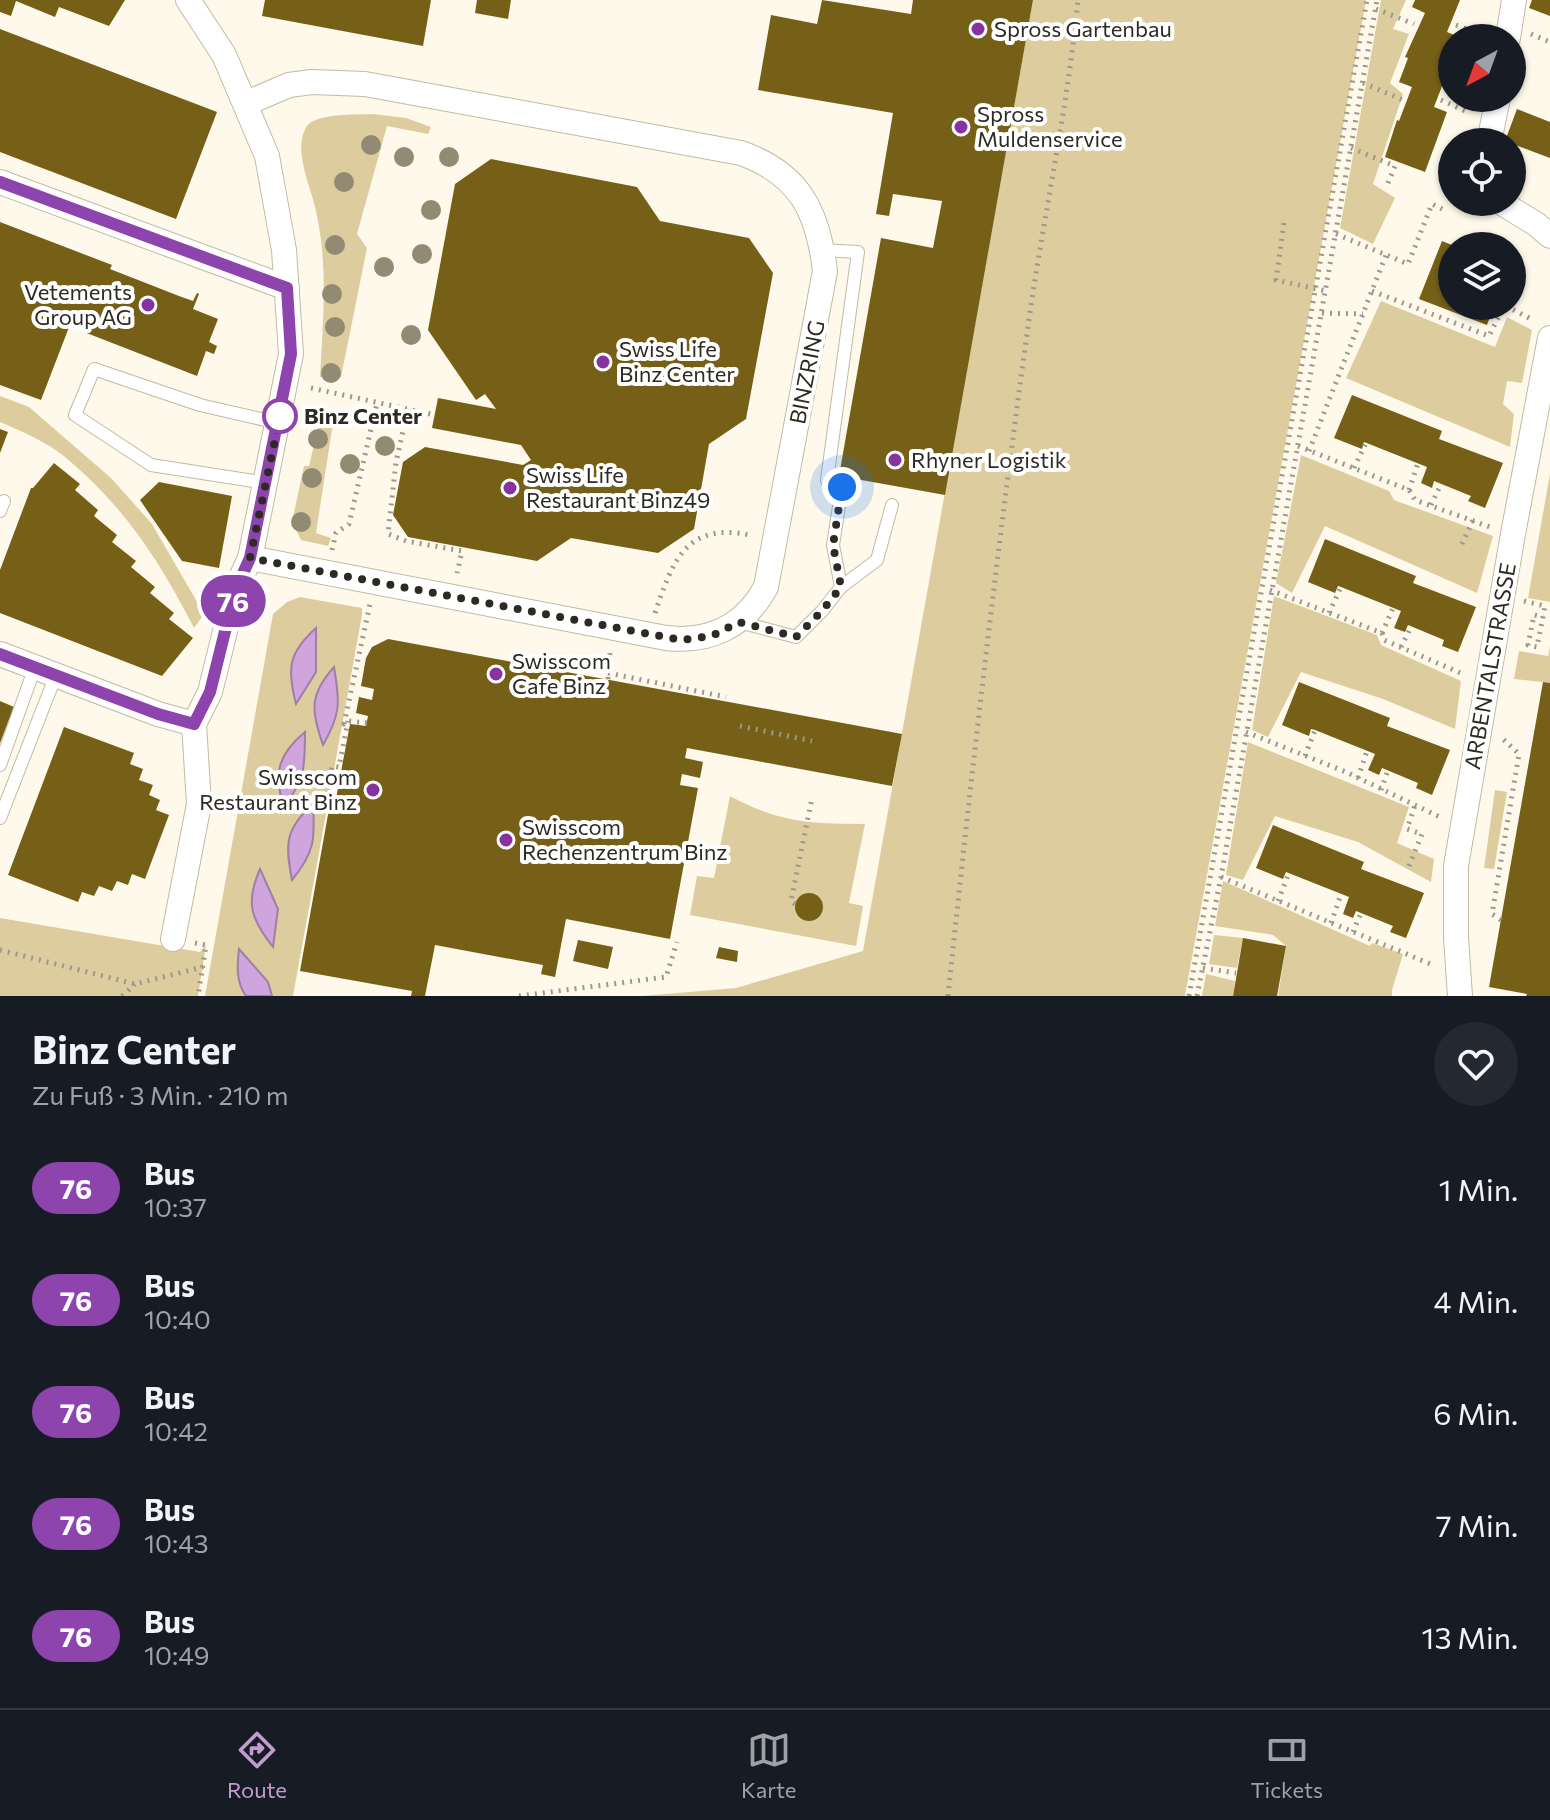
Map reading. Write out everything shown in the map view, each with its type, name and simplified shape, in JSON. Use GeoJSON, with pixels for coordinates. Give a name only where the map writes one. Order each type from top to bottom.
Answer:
{"type":"FeatureCollection","features":[{"type":"Feature","properties":{"kind":"street"},"geometry":{"type":"LineString","coordinates":[[173,939],[199,804],[194,724],[210,692],[235,591],[250,558],[291,354],[284,250],[267,156],[224,55],[188,0]]}},
{"type":"Feature","properties":{"kind":"street"},"geometry":{"type":"LineString","coordinates":[[1510,24],[1514,0]]}},
{"type":"Feature","properties":{"kind":"street","name":"BINZRING"},"geometry":{"type":"LineString","coordinates":[[247,103],[289,85],[312,82],[365,84],[741,153],[775,168],[801,193],[820,232],[825,271],[766,587],[739,622],[712,636],[681,640],[250,558]]}},
{"type":"Feature","properties":{"kind":"street"},"geometry":{"type":"LineString","coordinates":[[0,182],[287,288]]}},
{"type":"Feature","properties":{"kind":"street"},"geometry":{"type":"LineString","coordinates":[[1523,216],[1550,236]]}},
{"type":"Feature","properties":{"kind":"street","name":"ARBENTALSTRASSE"},"geometry":{"type":"LineString","coordinates":[[1460,996],[1456,866],[1545,331]]}},
{"type":"Feature","properties":{"kind":"street"},"geometry":{"type":"LineString","coordinates":[[0,654],[158,714],[194,724]]}},
{"type":"Feature","properties":{"kind":"lane"},"geometry":{"type":"LineString","coordinates":[[822,250],[858,252],[827,480],[842,487],[833,545],[841,587]]}},
{"type":"Feature","properties":{"kind":"lane"},"geometry":{"type":"LineString","coordinates":[[266,483],[151,465],[75,415],[94,369],[200,405],[278,423]]}},
{"type":"Feature","properties":{"kind":"lane"},"geometry":{"type":"LineString","coordinates":[[739,622],[796,637],[841,587],[877,560],[892,505]]}},
{"type":"Feature","properties":{"kind":"lane"},"geometry":{"type":"LineString","coordinates":[[0,765],[45,671]]}},
{"type":"Feature","properties":{"kind":"lane"},"geometry":{"type":"LineString","coordinates":[[0,818],[45,671]]}},
{"type":"Feature","properties":{"kind":"path"},"geometry":{"type":"LineString","coordinates":[[948,996],[1026,338],[1073,59],[1078,0]]}},
{"type":"Feature","properties":{"kind":"path"},"geometry":{"type":"LineString","coordinates":[[1189,996],[1367,0]]}},
{"type":"Feature","properties":{"kind":"path"},"geometry":{"type":"LineString","coordinates":[[1197,996],[1221,877],[1377,0]]}},
{"type":"Feature","properties":{"kind":"path"},"geometry":{"type":"LineString","coordinates":[[1376,9],[1414,24]]}},
{"type":"Feature","properties":{"kind":"path"},"geometry":{"type":"LineString","coordinates":[[1363,83],[1403,100]]}},
{"type":"Feature","properties":{"kind":"path"},"geometry":{"type":"LineString","coordinates":[[1467,112],[1474,115]]}},
{"type":"Feature","properties":{"kind":"path"},"geometry":{"type":"LineString","coordinates":[[1351,148],[1395,166],[1386,188]]}},
{"type":"Feature","properties":{"kind":"path"},"geometry":{"type":"LineString","coordinates":[[1336,234],[1408,264],[1432,204],[1438,207]]}},
{"type":"Feature","properties":{"kind":"path"},"geometry":{"type":"LineString","coordinates":[[1284,223],[1276,280],[1326,291]]}},
{"type":"Feature","properties":{"kind":"path"},"geometry":{"type":"LineString","coordinates":[[1309,451],[1386,255]]}},
{"type":"Feature","properties":{"kind":"path"},"geometry":{"type":"LineString","coordinates":[[1372,291],[1438,316]]}},
{"type":"Feature","properties":{"kind":"path"},"geometry":{"type":"LineString","coordinates":[[1322,313],[1363,314]]}},
{"type":"Feature","properties":{"kind":"path"},"geometry":{"type":"LineString","coordinates":[[1526,319],[1545,331]]}},
{"type":"Feature","properties":{"kind":"path"},"geometry":{"type":"LineString","coordinates":[[1447,320],[1489,336],[1498,320]]}},
{"type":"Feature","properties":{"kind":"path"},"geometry":{"type":"LineString","coordinates":[[311,388],[435,415]]}},
{"type":"Feature","properties":{"kind":"path"},"geometry":{"type":"LineString","coordinates":[[331,551],[336,533],[349,524],[377,403]]}},
{"type":"Feature","properties":{"kind":"path"},"geometry":{"type":"LineString","coordinates":[[408,409],[396,462],[388,534],[406,541],[462,551],[457,574]]}},
{"type":"Feature","properties":{"kind":"path"},"geometry":{"type":"LineString","coordinates":[[1354,468],[1366,443]]}},
{"type":"Feature","properties":{"kind":"path"},"geometry":{"type":"LineString","coordinates":[[1298,446],[1409,490],[1415,500],[1502,532]]}},
{"type":"Feature","properties":{"kind":"path"},"geometry":{"type":"LineString","coordinates":[[1409,490],[1418,463]]}},
{"type":"Feature","properties":{"kind":"path"},"geometry":{"type":"LineString","coordinates":[[1431,505],[1441,484]]}},
{"type":"Feature","properties":{"kind":"path"},"geometry":{"type":"LineString","coordinates":[[1462,544],[1473,520]]}},
{"type":"Feature","properties":{"kind":"path"},"geometry":{"type":"LineString","coordinates":[[655,614],[675,559],[703,535],[726,530],[752,535]]}},
{"type":"Feature","properties":{"kind":"path"},"geometry":{"type":"LineString","coordinates":[[1329,613],[1341,587]]}},
{"type":"Feature","properties":{"kind":"path"},"geometry":{"type":"LineString","coordinates":[[1270,590],[1382,633]]}},
{"type":"Feature","properties":{"kind":"path"},"geometry":{"type":"LineString","coordinates":[[1523,601],[1545,606],[1543,617],[1537,647],[1528,645],[1534,615],[1543,617]]}},
{"type":"Feature","properties":{"kind":"path"},"geometry":{"type":"LineString","coordinates":[[367,723],[348,721],[344,724],[370,603]]}},
{"type":"Feature","properties":{"kind":"path"},"geometry":{"type":"LineString","coordinates":[[1393,608],[1382,633],[1384,640],[1452,668],[1474,681]]}},
{"type":"Feature","properties":{"kind":"path"},"geometry":{"type":"LineString","coordinates":[[1401,647],[1411,627]]}},
{"type":"Feature","properties":{"kind":"path"},"geometry":{"type":"LineString","coordinates":[[610,648],[608,676],[726,697]]}},
{"type":"Feature","properties":{"kind":"path"},"geometry":{"type":"LineString","coordinates":[[334,809],[325,808],[332,766],[339,767],[348,721]]}},
{"type":"Feature","properties":{"kind":"path"},"geometry":{"type":"LineString","coordinates":[[740,726],[812,741]]}},
{"type":"Feature","properties":{"kind":"path"},"geometry":{"type":"LineString","coordinates":[[1305,756],[1315,730]]}},
{"type":"Feature","properties":{"kind":"path"},"geometry":{"type":"LineString","coordinates":[[1246,732],[1358,778],[1450,822]]}},
{"type":"Feature","properties":{"kind":"path"},"geometry":{"type":"LineString","coordinates":[[1492,914],[1519,754],[1499,735]]}},
{"type":"Feature","properties":{"kind":"path"},"geometry":{"type":"LineString","coordinates":[[1358,778],[1367,751]]}},
{"type":"Feature","properties":{"kind":"path"},"geometry":{"type":"LineString","coordinates":[[1381,790],[1388,770]]}},
{"type":"Feature","properties":{"kind":"path"},"geometry":{"type":"LineString","coordinates":[[795,904],[791,901],[812,798]]}},
{"type":"Feature","properties":{"kind":"path"},"geometry":{"type":"LineString","coordinates":[[1409,866],[1422,834],[1407,829],[1415,805]]}},
{"type":"Feature","properties":{"kind":"path"},"geometry":{"type":"LineString","coordinates":[[1278,901],[1289,873]]}},
{"type":"Feature","properties":{"kind":"path"},"geometry":{"type":"LineString","coordinates":[[1221,877],[1441,968]]}},
{"type":"Feature","properties":{"kind":"path"},"geometry":{"type":"LineString","coordinates":[[1331,923],[1341,894]]}},
{"type":"Feature","properties":{"kind":"path"},"geometry":{"type":"LineString","coordinates":[[1483,912],[1501,918]]}},
{"type":"Feature","properties":{"kind":"path"},"geometry":{"type":"LineString","coordinates":[[1353,932],[1361,913]]}},
{"type":"Feature","properties":{"kind":"path"},"geometry":{"type":"LineString","coordinates":[[519,996],[666,977],[677,942]]}},
{"type":"Feature","properties":{"kind":"path"},"geometry":{"type":"LineString","coordinates":[[198,996],[206,945]]}},
{"type":"Feature","properties":{"kind":"path"},"geometry":{"type":"LineString","coordinates":[[0,950],[135,984],[203,967]]}},
{"type":"Feature","properties":{"kind":"path"},"geometry":{"type":"LineString","coordinates":[[1203,968],[1236,973]]}},
{"type":"Feature","properties":{"kind":"path"},"geometry":{"type":"LineString","coordinates":[[122,996],[135,984]]}},
{"type":"Feature","properties":{"kind":"shaded area"},"geometry":{"type":"Polygon","coordinates":[[[1033,0],[1366,0],[1185,996],[642,996],[736,988],[863,951],[1033,0]]]}},
{"type":"Feature","properties":{"kind":"shaded area"},"geometry":{"type":"Polygon","coordinates":[[[1381,0],[1406,0],[1393,29],[1409,34],[1390,83],[1403,94],[1373,184],[1395,198],[1373,244],[1340,228],[1381,0]]]}},
{"type":"Feature","properties":{"kind":"shaded area"},"geometry":{"type":"Polygon","coordinates":[[[373,114],[406,118],[431,127],[428,134],[387,126],[357,234],[367,248],[341,377],[320,377],[323,256],[317,216],[302,158],[303,136],[307,126],[319,119],[373,114]]]}},
{"type":"Feature","properties":{"kind":"shaded area"},"geometry":{"type":"Polygon","coordinates":[[[1381,301],[1495,347],[1506,320],[1513,320],[1532,330],[1522,383],[1507,381],[1503,404],[1514,414],[1510,447],[1346,378],[1381,301]]]}},
{"type":"Feature","properties":{"kind":"shaded area"},"geometry":{"type":"Polygon","coordinates":[[[0,396],[29,407],[111,478],[152,524],[204,614],[194,628],[154,557],[123,515],[106,495],[58,452],[0,422],[0,396]]]}},
{"type":"Feature","properties":{"kind":"shaded area"},"geometry":{"type":"Polygon","coordinates":[[[316,407],[335,410],[316,533],[331,538],[328,546],[301,540],[292,522],[304,466],[309,466],[319,424],[311,420],[316,407]]]}},
{"type":"Feature","properties":{"kind":"shaded area"},"geometry":{"type":"Polygon","coordinates":[[[1301,455],[1389,491],[1394,500],[1493,536],[1477,593],[1325,526],[1292,593],[1276,583],[1301,455]]]}},
{"type":"Feature","properties":{"kind":"shaded area"},"geometry":{"type":"Polygon","coordinates":[[[1550,474],[1550,602],[1528,598],[1550,474]]]}},
{"type":"Feature","properties":{"kind":"shaded area"},"geometry":{"type":"Polygon","coordinates":[[[1274,596],[1377,635],[1381,645],[1461,681],[1455,729],[1383,699],[1301,672],[1268,737],[1252,730],[1274,596]]]}},
{"type":"Feature","properties":{"kind":"shaded area"},"geometry":{"type":"Polygon","coordinates":[[[300,597],[362,608],[362,615],[293,996],[205,996],[273,614],[287,602],[300,597]]]}},
{"type":"Feature","properties":{"kind":"shaded area"},"geometry":{"type":"Polygon","coordinates":[[[316,628],[316,672],[296,704],[291,681],[292,662],[300,646],[316,628]]]}},
{"type":"Feature","properties":{"kind":"shaded area"},"geometry":{"type":"Polygon","coordinates":[[[1550,646],[1550,683],[1514,679],[1519,651],[1548,656],[1550,646]]]}},
{"type":"Feature","properties":{"kind":"shaded area"},"geometry":{"type":"Polygon","coordinates":[[[334,667],[338,708],[323,745],[316,722],[316,695],[334,667]]]}},
{"type":"Feature","properties":{"kind":"shaded area"},"geometry":{"type":"Polygon","coordinates":[[[305,732],[302,773],[283,808],[280,766],[288,749],[305,732]]]}},
{"type":"Feature","properties":{"kind":"shaded area"},"geometry":{"type":"Polygon","coordinates":[[[1248,742],[1409,807],[1397,843],[1434,859],[1431,882],[1358,842],[1275,816],[1243,880],[1226,875],[1248,742]]]}},
{"type":"Feature","properties":{"kind":"shaded area"},"geometry":{"type":"Polygon","coordinates":[[[1495,790],[1507,792],[1494,869],[1484,868],[1495,790]]]}},
{"type":"Feature","properties":{"kind":"shaded area"},"geometry":{"type":"Polygon","coordinates":[[[730,796],[780,817],[865,824],[849,903],[863,906],[856,946],[690,915],[697,876],[714,878],[730,796]]]}},
{"type":"Feature","properties":{"kind":"shaded area"},"geometry":{"type":"Polygon","coordinates":[[[313,804],[312,845],[292,880],[289,838],[297,821],[313,804]]]}},
{"type":"Feature","properties":{"kind":"shaded area"},"geometry":{"type":"Polygon","coordinates":[[[260,869],[278,909],[273,947],[255,919],[253,910],[253,892],[260,869]]]}},
{"type":"Feature","properties":{"kind":"shaded area"},"geometry":{"type":"Polygon","coordinates":[[[1223,881],[1370,946],[1372,943],[1403,954],[1392,996],[1278,996],[1286,946],[1273,935],[1215,926],[1223,881]]]}},
{"type":"Feature","properties":{"kind":"shaded area"},"geometry":{"type":"Polygon","coordinates":[[[0,918],[200,952],[206,945],[198,996],[0,996],[0,918]]]}},
{"type":"Feature","properties":{"kind":"shaded area"},"geometry":{"type":"Polygon","coordinates":[[[1214,935],[1243,938],[1237,968],[1209,964],[1214,935]]]}},
{"type":"Feature","properties":{"kind":"shaded area"},"geometry":{"type":"Polygon","coordinates":[[[239,949],[268,982],[272,996],[246,996],[239,979],[239,949]]]}},
{"type":"Feature","properties":{"kind":"shaded area"},"geometry":{"type":"Polygon","coordinates":[[[1206,974],[1235,981],[1233,996],[1202,996],[1206,974]]]}},
{"type":"Feature","properties":{"kind":"building"},"geometry":{"type":"Polygon","coordinates":[[[0,0],[125,0],[109,26],[59,7],[55,17],[16,1],[11,16],[0,12],[0,0]]]}},
{"type":"Feature","properties":{"kind":"building"},"geometry":{"type":"Polygon","coordinates":[[[265,0],[431,0],[423,46],[262,16],[265,0]]]}},
{"type":"Feature","properties":{"kind":"building"},"geometry":{"type":"Polygon","coordinates":[[[477,0],[511,0],[508,19],[475,13],[477,0]]]}},
{"type":"Feature","properties":{"kind":"building"},"geometry":{"type":"Polygon","coordinates":[[[822,0],[911,14],[913,0],[1033,0],[945,495],[839,476],[881,238],[933,248],[942,201],[893,194],[889,216],[876,214],[893,113],[758,90],[771,15],[817,24],[822,0]]]}},
{"type":"Feature","properties":{"kind":"building"},"geometry":{"type":"Polygon","coordinates":[[[1415,0],[1460,0],[1450,24],[1438,24],[1438,97],[1434,107],[1438,112],[1447,112],[1441,128],[1438,128],[1438,137],[1425,172],[1385,157],[1412,87],[1399,82],[1408,58],[1405,57],[1425,13],[1412,7],[1415,0]]]}},
{"type":"Feature","properties":{"kind":"building"},"geometry":{"type":"Polygon","coordinates":[[[1532,0],[1550,0],[1550,16],[1529,8],[1532,0]]]}},
{"type":"Feature","properties":{"kind":"building"},"geometry":{"type":"Polygon","coordinates":[[[0,29],[217,112],[176,219],[0,152],[0,29]]]}},
{"type":"Feature","properties":{"kind":"building"},"geometry":{"type":"Polygon","coordinates":[[[1516,112],[1525,112],[1550,122],[1550,158],[1526,149],[1526,128],[1510,128],[1516,112]]]}},
{"type":"Feature","properties":{"kind":"building","name":"Swiss Life Binz Center"},"geometry":{"type":"Polygon","coordinates":[[[491,159],[637,187],[660,221],[749,238],[773,273],[746,419],[709,444],[694,529],[658,553],[571,538],[537,561],[408,537],[393,515],[403,462],[425,447],[523,465],[531,460],[521,445],[432,428],[438,398],[496,409],[485,394],[476,400],[428,330],[455,184],[491,159]]]}},
{"type":"Feature","properties":{"kind":"building"},"geometry":{"type":"Polygon","coordinates":[[[0,222],[112,265],[110,269],[179,296],[193,301],[199,294],[193,309],[218,319],[209,342],[217,346],[214,354],[206,351],[197,376],[84,332],[86,328],[71,322],[41,400],[0,385],[0,222]]]}},
{"type":"Feature","properties":{"kind":"building"},"geometry":{"type":"Polygon","coordinates":[[[1438,251],[1438,306],[1419,299],[1438,251]]]}},
{"type":"Feature","properties":{"kind":"building"},"geometry":{"type":"Polygon","coordinates":[[[1352,395],[1442,431],[1439,439],[1503,463],[1485,508],[1468,501],[1471,496],[1434,481],[1432,488],[1421,483],[1427,467],[1364,442],[1362,449],[1334,438],[1352,395]]]}},
{"type":"Feature","properties":{"kind":"building"},"geometry":{"type":"Polygon","coordinates":[[[0,429],[8,432],[0,453],[0,429]]]}},
{"type":"Feature","properties":{"kind":"building"},"geometry":{"type":"Polygon","coordinates":[[[54,463],[80,484],[75,490],[98,510],[94,516],[117,535],[112,542],[136,561],[131,567],[155,587],[150,593],[174,613],[169,619],[193,638],[162,676],[0,613],[0,570],[31,488],[54,463]]]}},
{"type":"Feature","properties":{"kind":"building"},"geometry":{"type":"Polygon","coordinates":[[[159,482],[232,496],[219,568],[182,561],[140,500],[159,482]]]}},
{"type":"Feature","properties":{"kind":"building"},"geometry":{"type":"Polygon","coordinates":[[[1325,539],[1416,576],[1413,583],[1476,607],[1458,652],[1442,646],[1444,640],[1408,625],[1405,632],[1394,628],[1401,611],[1338,586],[1335,593],[1308,582],[1325,539]]]}},
{"type":"Feature","properties":{"kind":"building","name":"Swisscom Rechenzentrum Binz"},"geometry":{"type":"Polygon","coordinates":[[[388,639],[902,734],[892,786],[687,748],[685,758],[703,762],[700,778],[682,774],[680,785],[698,788],[670,939],[566,919],[555,977],[541,974],[543,965],[435,945],[425,996],[411,996],[412,991],[300,971],[329,809],[334,809],[350,724],[366,726],[368,716],[356,713],[359,697],[372,700],[374,689],[361,686],[366,658],[372,647],[388,639]]]}},
{"type":"Feature","properties":{"kind":"building"},"geometry":{"type":"Polygon","coordinates":[[[1299,682],[1390,718],[1387,726],[1450,750],[1432,795],[1416,788],[1418,783],[1382,768],[1379,775],[1368,770],[1375,754],[1315,730],[1311,729],[1309,736],[1282,725],[1299,682]]]}},
{"type":"Feature","properties":{"kind":"building"},"geometry":{"type":"Polygon","coordinates":[[[1543,682],[1550,683],[1550,996],[1526,996],[1489,987],[1543,682]]]}},
{"type":"Feature","properties":{"kind":"building"},"geometry":{"type":"Polygon","coordinates":[[[0,701],[14,707],[0,743],[0,701]]]}},
{"type":"Feature","properties":{"kind":"building"},"geometry":{"type":"Polygon","coordinates":[[[64,727],[134,753],[130,764],[143,769],[139,780],[153,785],[149,795],[160,800],[156,810],[169,815],[145,879],[132,874],[128,885],[117,881],[112,891],[99,886],[94,896],[82,892],[78,902],[8,875],[64,727]]]}},
{"type":"Feature","properties":{"kind":"building"},"geometry":{"type":"Polygon","coordinates":[[[1273,825],[1364,862],[1361,869],[1424,893],[1406,938],[1390,932],[1393,926],[1356,911],[1353,918],[1343,914],[1349,897],[1286,872],[1283,879],[1256,868],[1273,825]]]}},
{"type":"Feature","properties":{"kind":"building"},"geometry":{"type":"Polygon","coordinates":[[[809,893],[819,897],[823,907],[819,917],[809,921],[799,917],[795,907],[799,897],[809,893]]]}},
{"type":"Feature","properties":{"kind":"building"},"geometry":{"type":"Polygon","coordinates":[[[1243,938],[1286,946],[1277,996],[1233,996],[1243,938]]]}},
{"type":"Feature","properties":{"kind":"building"},"geometry":{"type":"Polygon","coordinates":[[[578,940],[613,947],[608,969],[573,961],[578,940]]]}},
{"type":"Feature","properties":{"kind":"building"},"geometry":{"type":"Polygon","coordinates":[[[719,947],[738,951],[737,962],[716,958],[719,947]]]}},
{"type":"Feature","properties":{"kind":"bus line","name":"76"},"geometry":{"type":"LineString","coordinates":[[0,182],[287,288],[291,354],[250,558],[235,591],[210,692],[194,724],[158,714],[0,654]]}},
{"type":"Feature","properties":{"kind":"place","name":"Spross Gartenbau"},"geometry":{"type":"Point","coordinates":[978,29]}},
{"type":"Feature","properties":{"kind":"place","name":"Spross Muldenservice"},"geometry":{"type":"Point","coordinates":[961,127]}},
{"type":"Feature","properties":{"kind":"place","name":"Vetements Group AG"},"geometry":{"type":"Point","coordinates":[148,305]}},
{"type":"Feature","properties":{"kind":"place","name":"Swiss Life Binz Center"},"geometry":{"type":"Point","coordinates":[603,362]}},
{"type":"Feature","properties":{"kind":"place","name":"Binz Center"},"geometry":{"type":"Point","coordinates":[280,416]}},
{"type":"Feature","properties":{"kind":"place","name":"Rhyner Logistik"},"geometry":{"type":"Point","coordinates":[895,460]}},
{"type":"Feature","properties":{"kind":"place","name":"Swiss Life Restaurant Binz49"},"geometry":{"type":"Point","coordinates":[510,488]}},
{"type":"Feature","properties":{"kind":"place","name":"Swisscom Cafe Binz"},"geometry":{"type":"Point","coordinates":[496,674]}},
{"type":"Feature","properties":{"kind":"place","name":"Swisscom Restaurant Binz"},"geometry":{"type":"Point","coordinates":[373,790]}},
{"type":"Feature","properties":{"kind":"place","name":"Swisscom Rechenzentrum Binz"},"geometry":{"type":"Point","coordinates":[506,840]}},
{"type":"Feature","properties":{"kind":"route"},"geometry":{"type":"LineString","coordinates":[[280,416],[250,558],[681,640],[712,636],[739,622],[796,637],[841,587],[833,545],[842,487]]}}]}
